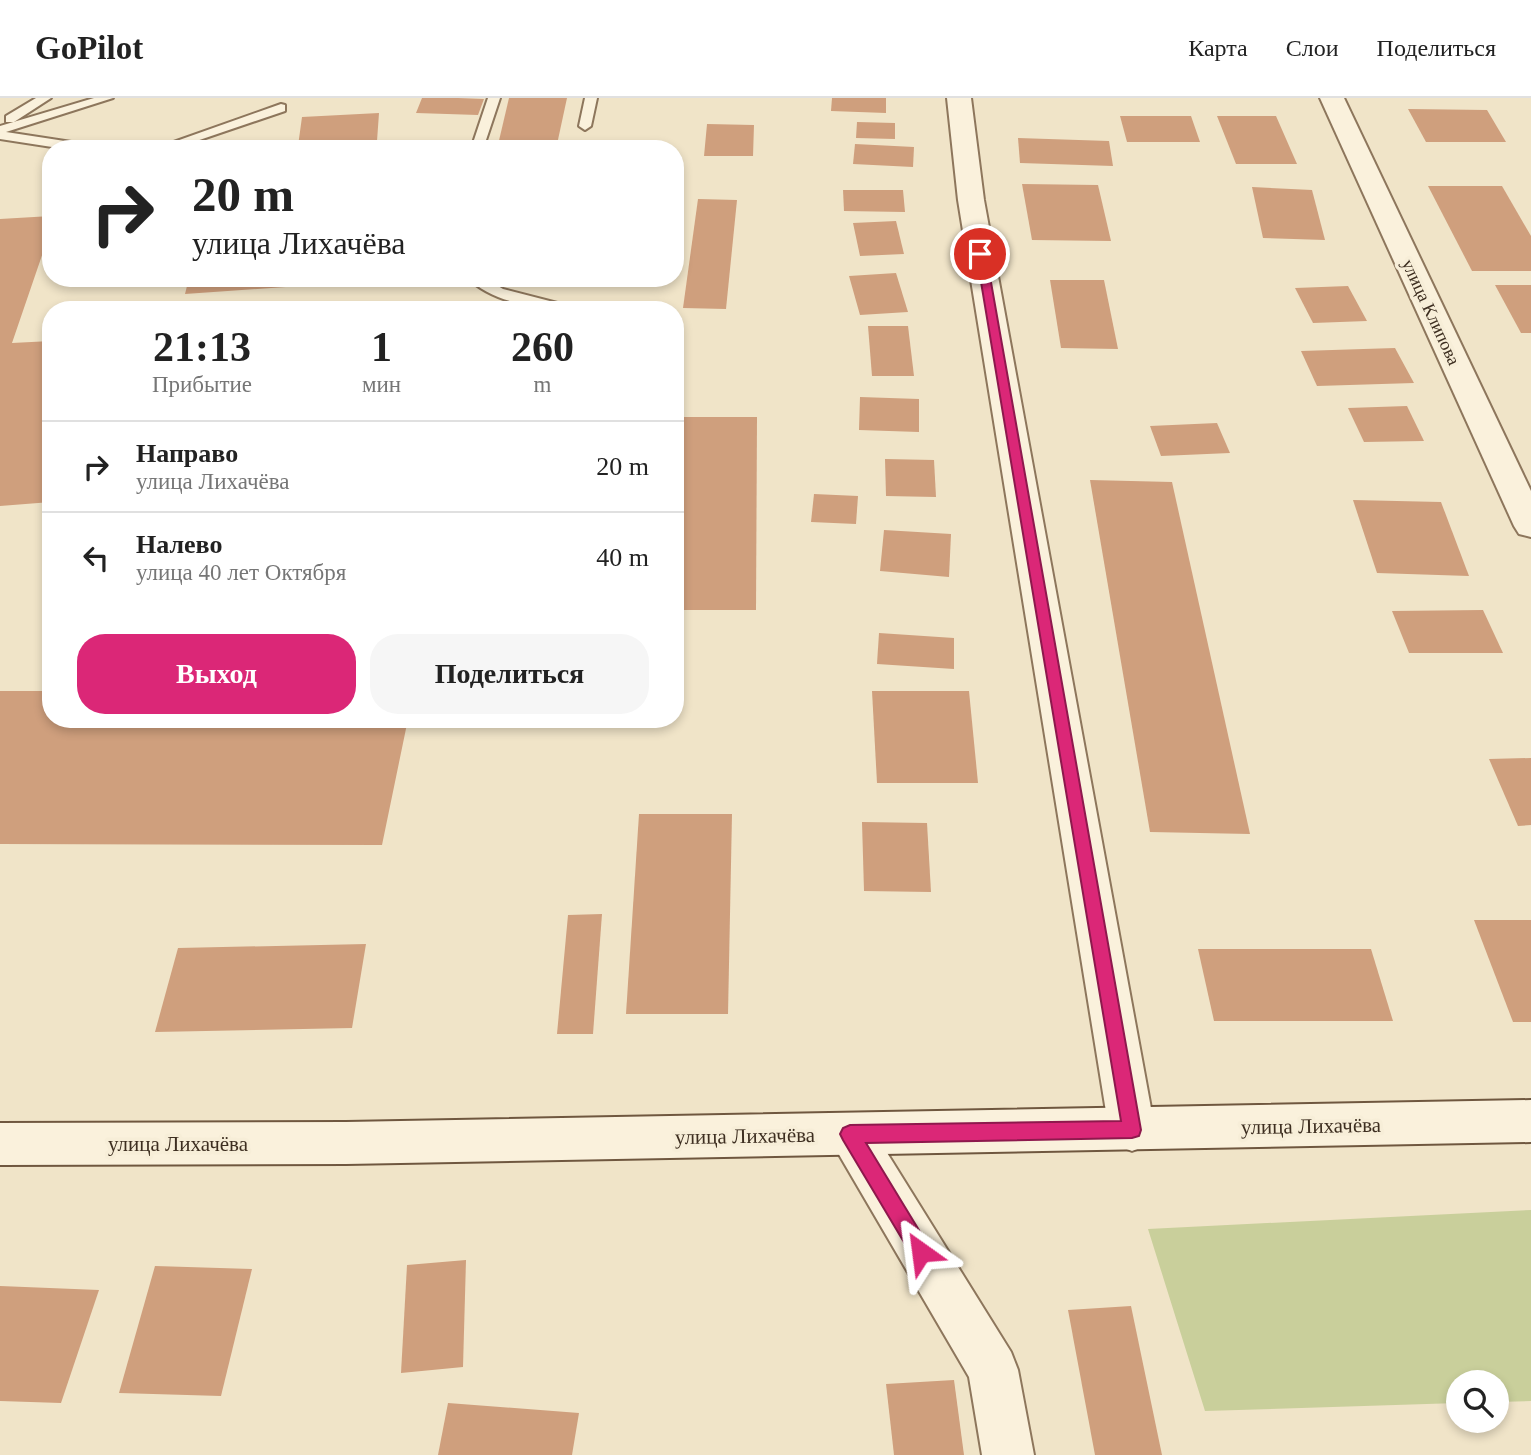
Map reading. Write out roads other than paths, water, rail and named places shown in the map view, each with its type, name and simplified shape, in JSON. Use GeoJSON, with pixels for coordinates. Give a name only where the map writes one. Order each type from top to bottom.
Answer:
{"type":"FeatureCollection","features":[{"type":"Feature","properties":{"kind":"street"},"geometry":{"type":"LineString","coordinates":[[959,98],[973,214],[1132,1130]]}},
{"type":"Feature","properties":{"kind":"street","name":"улица Клипова"},"geometry":{"type":"LineString","coordinates":[[1332,98],[1531,526]]}},
{"type":"Feature","properties":{"kind":"street","name":"улица Лихачёва"},"geometry":{"type":"LineString","coordinates":[[0,1144],[332,1143],[1531,1121]]}},
{"type":"Feature","properties":{"kind":"street"},"geometry":{"type":"LineString","coordinates":[[850,1134],[993,1370],[1008,1455]]}},
{"type":"Feature","properties":{"kind":"lane"},"geometry":{"type":"LineString","coordinates":[[0,127],[45,98]]}},
{"type":"Feature","properties":{"kind":"lane"},"geometry":{"type":"LineString","coordinates":[[0,127],[107,98]]}},
{"type":"Feature","properties":{"kind":"lane"},"geometry":{"type":"LineString","coordinates":[[480,140],[494,98]]}},
{"type":"Feature","properties":{"kind":"lane"},"geometry":{"type":"LineString","coordinates":[[585,125],[591,98]]}},
{"type":"Feature","properties":{"kind":"lane"},"geometry":{"type":"LineString","coordinates":[[187,140],[281,108]]}},
{"type":"Feature","properties":{"kind":"lane"},"geometry":{"type":"LineString","coordinates":[[0,135],[42,141]]}},
{"type":"Feature","properties":{"kind":"lane"},"geometry":{"type":"LineString","coordinates":[[490,287],[498,292],[533,301]]}}]}
